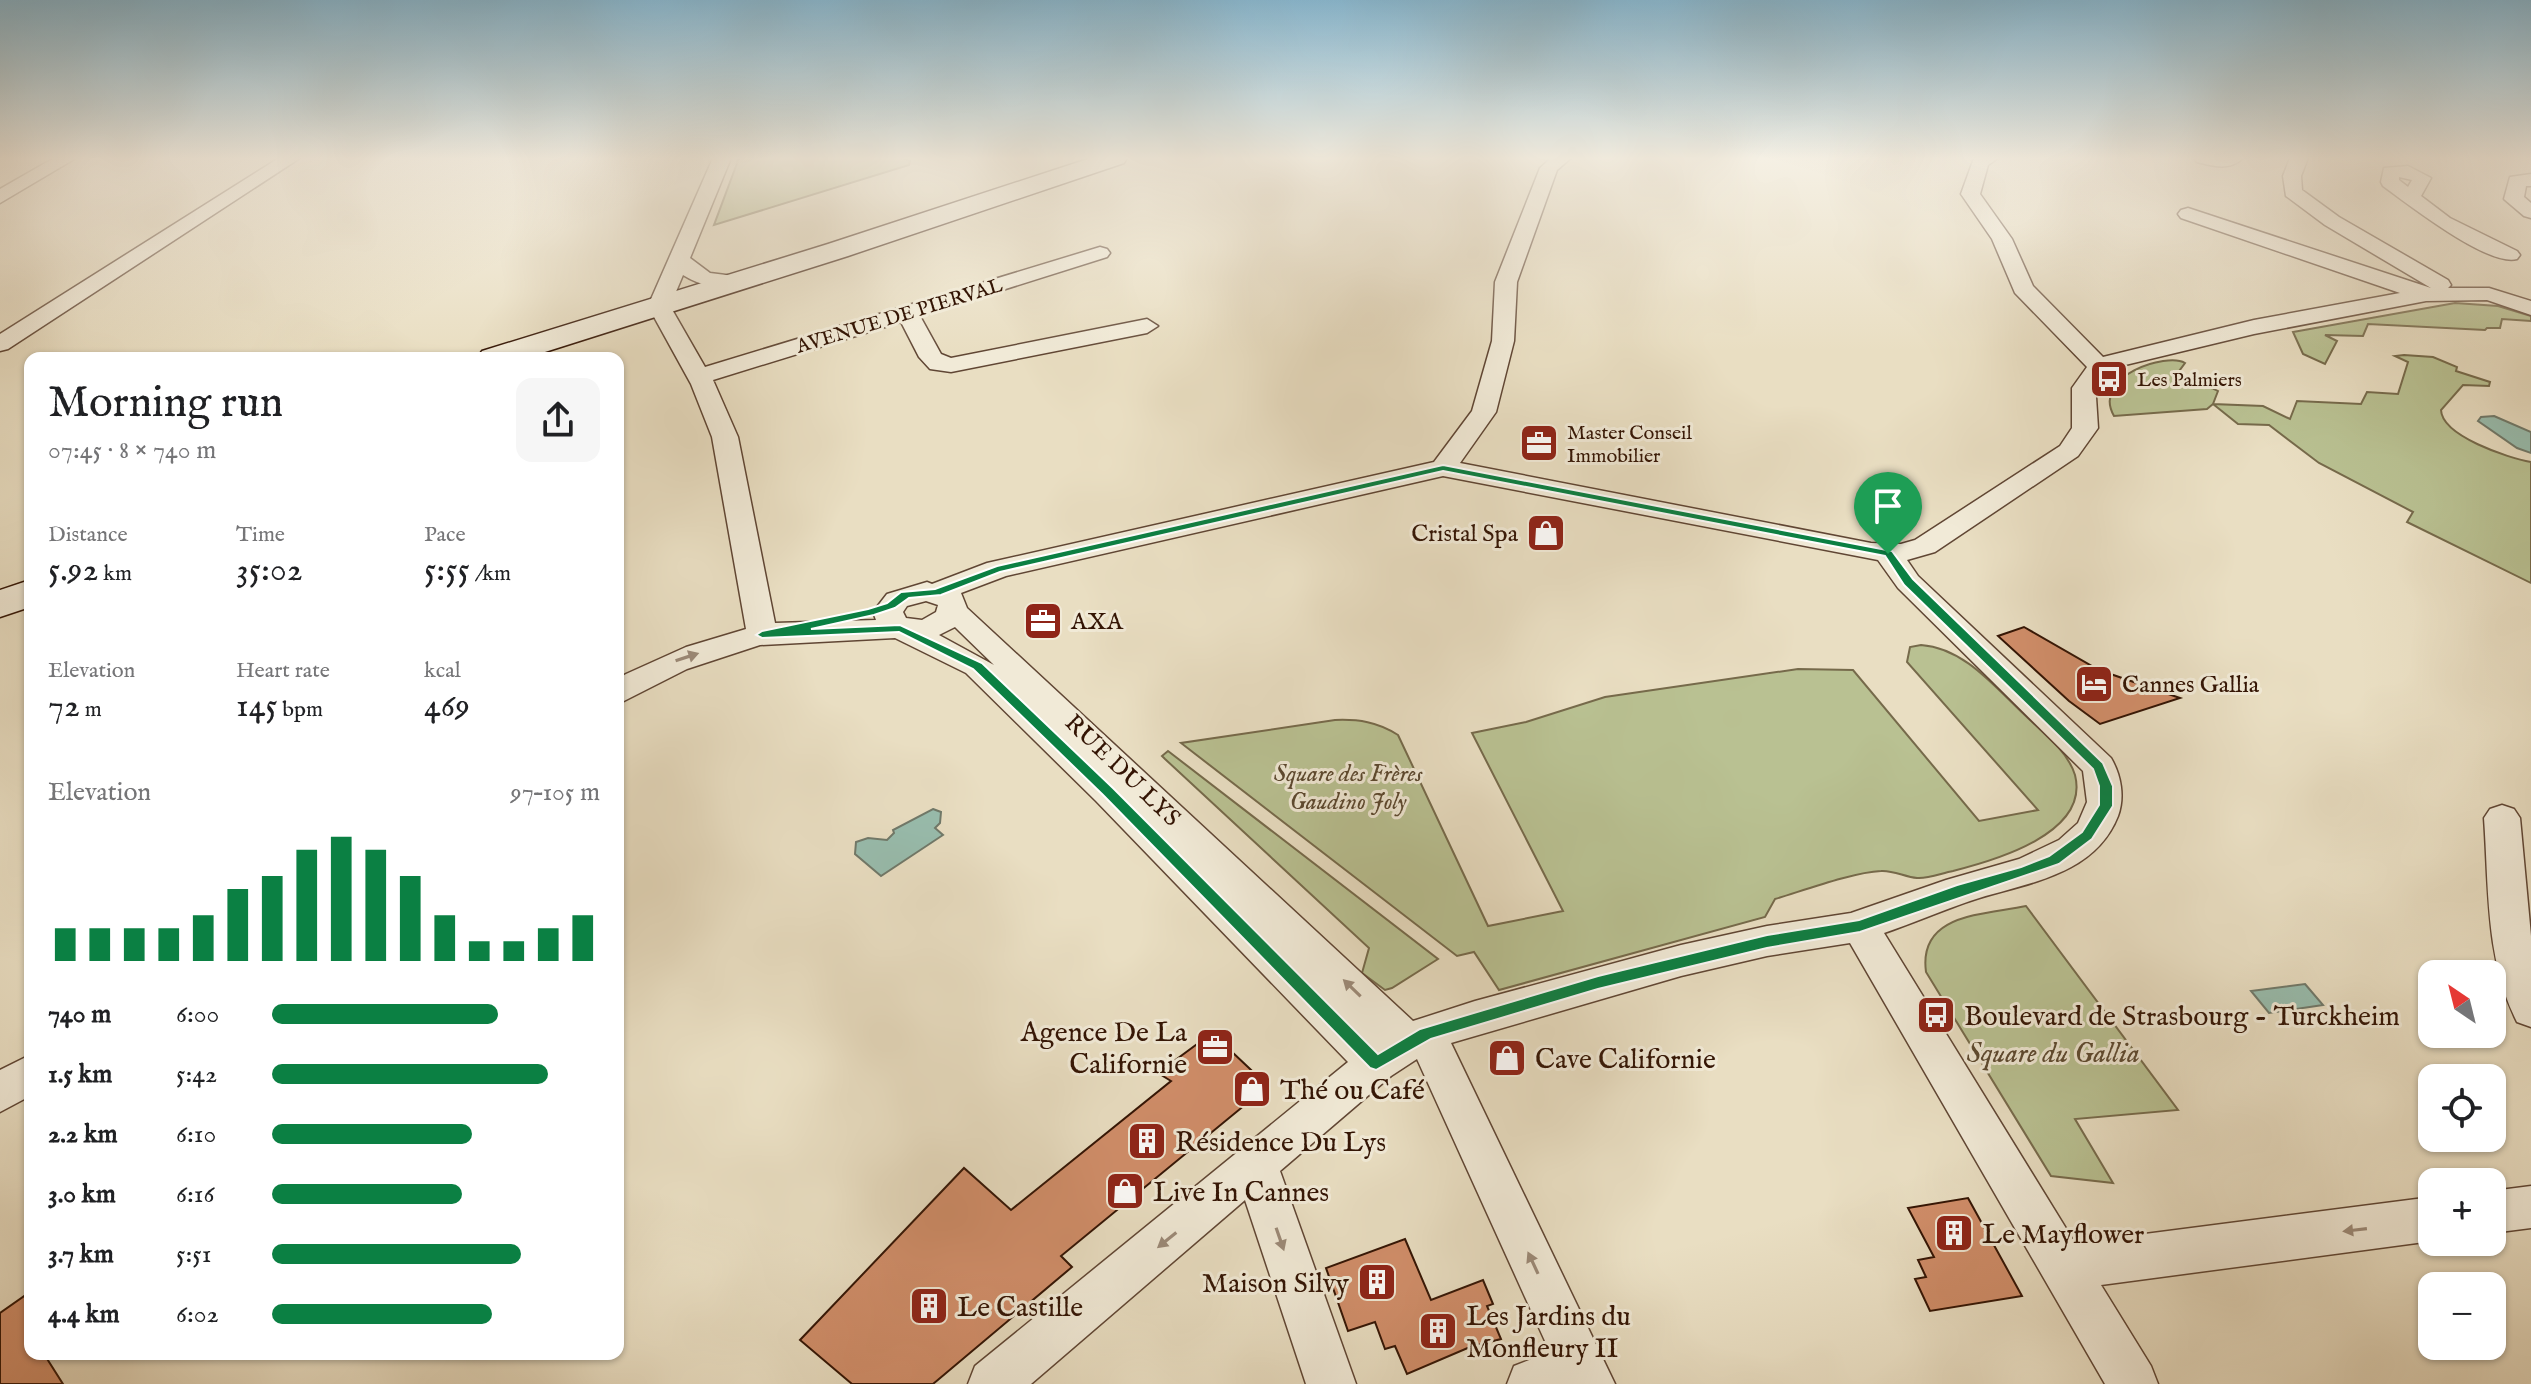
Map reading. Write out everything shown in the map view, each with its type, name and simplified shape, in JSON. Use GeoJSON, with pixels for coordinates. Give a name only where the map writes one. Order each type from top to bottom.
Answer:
{"type":"FeatureCollection","features":[{"type":"Feature","properties":{"kind":"main road"},"geometry":{"type":"LineString","coordinates":[[512,352],[917,223]]}},
{"type":"Feature","properties":{"kind":"main road"},"geometry":{"type":"LineString","coordinates":[[0,605],[24,595]]}},
{"type":"Feature","properties":{"kind":"street"},"geometry":{"type":"LineString","coordinates":[[0,344],[190,223]]}},
{"type":"Feature","properties":{"kind":"street"},"geometry":{"type":"LineString","coordinates":[[694,223],[659,306],[699,377],[725,437],[762,635]]}},
{"type":"Feature","properties":{"kind":"street"},"geometry":{"type":"LineString","coordinates":[[1443,468],[1484,412],[1503,341],[1506,282],[1528,223]]}},
{"type":"Feature","properties":{"kind":"street"},"geometry":{"type":"LineString","coordinates":[[1990,223],[2002,239],[2023,288],[2100,367]]}},
{"type":"Feature","properties":{"kind":"street"},"geometry":{"type":"LineString","coordinates":[[2213,223],[2426,295]]}},
{"type":"Feature","properties":{"kind":"street"},"geometry":{"type":"LineString","coordinates":[[2335,223],[2453,293]]}},
{"type":"Feature","properties":{"kind":"street"},"geometry":{"type":"LineString","coordinates":[[2445,223],[2515,250],[2481,282],[2489,294]]}},
{"type":"Feature","properties":{"kind":"street","name":"AVENUE DE PIERVAL"},"geometry":{"type":"LineString","coordinates":[[699,377],[1100,253]]}},
{"type":"Feature","properties":{"kind":"street"},"geometry":{"type":"LineString","coordinates":[[679,258],[696,277],[734,282]]}},
{"type":"Feature","properties":{"kind":"street"},"geometry":{"type":"LineString","coordinates":[[624,689],[653,671],[679,660],[762,635],[896,617],[927,629],[944,622],[947,604],[1073,551],[1443,468],[1888,554],[1925,546],[2069,451],[2085,428],[2081,400],[2083,387],[2100,367],[2137,353],[2239,330],[2426,295],[2489,294],[2531,308]]}},
{"type":"Feature","properties":{"kind":"street"},"geometry":{"type":"LineString","coordinates":[[907,312],[931,357],[938,364],[951,365],[1147,326]]}},
{"type":"Feature","properties":{"kind":"street"},"geometry":{"type":"LineString","coordinates":[[0,318],[37,320]]}},
{"type":"Feature","properties":{"kind":"street"},"geometry":{"type":"LineString","coordinates":[[993,1384],[1404,1046],[1689,959],[1767,941],[1860,926],[2054,860],[2087,835],[2106,806],[2106,786],[2099,766],[1908,582],[1888,554]]}},
{"type":"Feature","properties":{"kind":"street","name":"RUE DU LYS"},"geometry":{"type":"LineString","coordinates":[[947,604],[1278,939]]}},
{"type":"Feature","properties":{"kind":"street","name":"RUE DU LYS"},"geometry":{"type":"LineString","coordinates":[[896,617],[989,675],[1278,939],[1404,1046],[1585,1374]]}},
{"type":"Feature","properties":{"kind":"street"},"geometry":{"type":"LineString","coordinates":[[2502,818],[2518,974],[2531,1010]]}},
{"type":"Feature","properties":{"kind":"street"},"geometry":{"type":"LineString","coordinates":[[1860,926],[2133,1384]]}},
{"type":"Feature","properties":{"kind":"street"},"geometry":{"type":"LineString","coordinates":[[0,1093],[24,1077]]}},
{"type":"Feature","properties":{"kind":"street"},"geometry":{"type":"LineString","coordinates":[[1256,1165],[1331,1384]]}},
{"type":"Feature","properties":{"kind":"street"},"geometry":{"type":"LineString","coordinates":[[2506,1210],[2531,1207]]}},
{"type":"Feature","properties":{"kind":"street"},"geometry":{"type":"LineString","coordinates":[[2065,1267],[2418,1221]]}},
{"type":"Feature","properties":{"kind":"street"},"geometry":{"type":"LineString","coordinates":[[1532,1384],[1585,1374]]}},
{"type":"Feature","properties":{"kind":"green space"},"geometry":{"type":"Polygon","coordinates":[[[2455,303],[2498,306],[2531,316],[2531,321],[2502,319],[2500,328],[2485,330],[2368,324],[2363,336],[2325,335],[2337,341],[2325,364],[2303,354],[2293,332],[2455,303]]]}},
{"type":"Feature","properties":{"kind":"green space"},"geometry":{"type":"Polygon","coordinates":[[[2404,355],[2433,357],[2457,367],[2456,371],[2490,382],[2489,386],[2463,385],[2441,410],[2444,420],[2464,437],[2493,451],[2531,462],[2531,583],[2407,522],[2413,512],[2319,463],[2269,425],[2238,424],[2213,404],[2263,406],[2290,419],[2297,401],[2361,404],[2367,392],[2398,394],[2408,362],[2395,356],[2404,355]]]}},
{"type":"Feature","properties":{"kind":"green space"},"geometry":{"type":"Polygon","coordinates":[[[2176,360],[2185,363],[2174,378],[2218,391],[2213,404],[2207,409],[2114,416],[2110,402],[2113,389],[2134,370],[2176,360]]]}},
{"type":"Feature","properties":{"kind":"green space","name":"Square des Frères Gaudino Joly"},"geometry":{"type":"Polygon","coordinates":[[[1921,645],[1937,648],[1967,662],[2062,751],[2075,775],[2076,796],[2068,813],[2054,829],[2013,852],[1991,860],[1930,877],[1912,877],[1886,871],[1843,878],[1775,899],[1765,917],[1499,990],[1474,952],[1457,956],[1181,743],[1335,720],[1368,722],[1398,735],[1488,926],[1563,911],[1472,733],[1526,722],[1605,697],[1798,669],[1853,670],[1979,821],[2038,810],[1907,662],[1910,647],[1921,645]]]}},
{"type":"Feature","properties":{"kind":"green space"},"geometry":{"type":"Polygon","coordinates":[[[1168,751],[1438,959],[1385,990],[1362,973],[1369,948],[1165,759],[1162,756],[1168,751]]]}},
{"type":"Feature","properties":{"kind":"green space","name":"Square du Gallia"},"geometry":{"type":"Polygon","coordinates":[[[2026,906],[2178,1110],[2075,1119],[2113,1183],[2051,1176],[1926,972],[1926,953],[1932,938],[1943,928],[1974,915],[2026,906]]]}},
{"type":"Feature","properties":{"kind":"shaded area"},"geometry":{"type":"Polygon","coordinates":[[[2494,416],[2531,432],[2531,453],[2517,448],[2478,421],[2481,417],[2494,416]]]}},
{"type":"Feature","properties":{"kind":"shaded area"},"geometry":{"type":"Polygon","coordinates":[[[933,809],[941,812],[940,823],[935,828],[943,835],[881,876],[855,854],[856,842],[868,838],[887,840],[894,833],[893,830],[933,809]]]}},
{"type":"Feature","properties":{"kind":"shaded area"},"geometry":{"type":"Polygon","coordinates":[[[2305,984],[2323,1005],[2269,1013],[2251,991],[2305,984]]]}},
{"type":"Feature","properties":{"kind":"building","name":"Cannes Gallia"},"geometry":{"type":"Polygon","coordinates":[[[2024,627],[2099,670],[2180,698],[2100,724],[2069,701],[1998,636],[2024,627]]]}},
{"type":"Feature","properties":{"kind":"building","name":"Le Castille"},"geometry":{"type":"Polygon","coordinates":[[[1212,1033],[1268,1086],[1061,1256],[1072,1267],[933,1384],[852,1384],[800,1340],[964,1168],[1011,1210],[1171,1081],[1158,1073],[1212,1033]]]}},
{"type":"Feature","properties":{"kind":"building","name":"Le Mayflower"},"geometry":{"type":"Polygon","coordinates":[[[1968,1198],[2022,1296],[1930,1311],[1915,1279],[1926,1277],[1918,1260],[1934,1257],[1908,1208],[1968,1198]]]}},
{"type":"Feature","properties":{"kind":"building"},"geometry":{"type":"Polygon","coordinates":[[[1405,1239],[1431,1300],[1483,1280],[1493,1304],[1487,1306],[1501,1339],[1470,1347],[1407,1374],[1395,1346],[1385,1349],[1375,1322],[1348,1331],[1326,1268],[1405,1239]]]}},
{"type":"Feature","properties":{"kind":"building"},"geometry":{"type":"Polygon","coordinates":[[[24,1296],[24,1360],[48,1360],[63,1384],[0,1384],[0,1313],[24,1296]]]}},
{"type":"Feature","properties":{"kind":"place","name":"Les Palmiers"},"geometry":{"type":"Point","coordinates":[2109,379]}},
{"type":"Feature","properties":{"kind":"place","name":"Master Conseil Immobilier"},"geometry":{"type":"Point","coordinates":[1539,443]}},
{"type":"Feature","properties":{"kind":"place","name":"Cristal Spa"},"geometry":{"type":"Point","coordinates":[1546,533]}},
{"type":"Feature","properties":{"kind":"place","name":"AXA"},"geometry":{"type":"Point","coordinates":[1043,621]}},
{"type":"Feature","properties":{"kind":"place","name":"Cannes Gallia"},"geometry":{"type":"Point","coordinates":[2094,684]}},
{"type":"Feature","properties":{"kind":"place","name":"Boulevard de Strasbourg - Turckheim"},"geometry":{"type":"Point","coordinates":[1936,1015]}},
{"type":"Feature","properties":{"kind":"place","name":"Agence De La Californie"},"geometry":{"type":"Point","coordinates":[1215,1047]}},
{"type":"Feature","properties":{"kind":"place","name":"Cave Californie"},"geometry":{"type":"Point","coordinates":[1507,1058]}},
{"type":"Feature","properties":{"kind":"place","name":"Thé ou Café"},"geometry":{"type":"Point","coordinates":[1252,1089]}},
{"type":"Feature","properties":{"kind":"place","name":"Résidence Du Lys"},"geometry":{"type":"Point","coordinates":[1147,1141]}},
{"type":"Feature","properties":{"kind":"place","name":"Live In Cannes"},"geometry":{"type":"Point","coordinates":[1125,1191]}},
{"type":"Feature","properties":{"kind":"place","name":"Le Mayflower"},"geometry":{"type":"Point","coordinates":[1954,1233]}},
{"type":"Feature","properties":{"kind":"place","name":"Maison Silvy"},"geometry":{"type":"Point","coordinates":[1377,1282]}},
{"type":"Feature","properties":{"kind":"place","name":"Le Castille"},"geometry":{"type":"Point","coordinates":[929,1306]}},
{"type":"Feature","properties":{"kind":"place","name":"Les Jardins du Monfleury II"},"geometry":{"type":"Point","coordinates":[1438,1331]}},
{"type":"Feature","properties":{"kind":"route"},"geometry":{"type":"LineString","coordinates":[[1443,468],[1888,554],[1908,582],[2099,766],[2106,786],[2106,806],[2087,835],[2054,860],[2025,872],[1962,889],[1860,926],[1767,941],[1598,982],[1426,1034],[1376,1063],[1108,792],[977,666],[900,628],[762,635],[870,613],[891,606],[906,595],[937,592],[997,569],[1443,468]]}}]}
